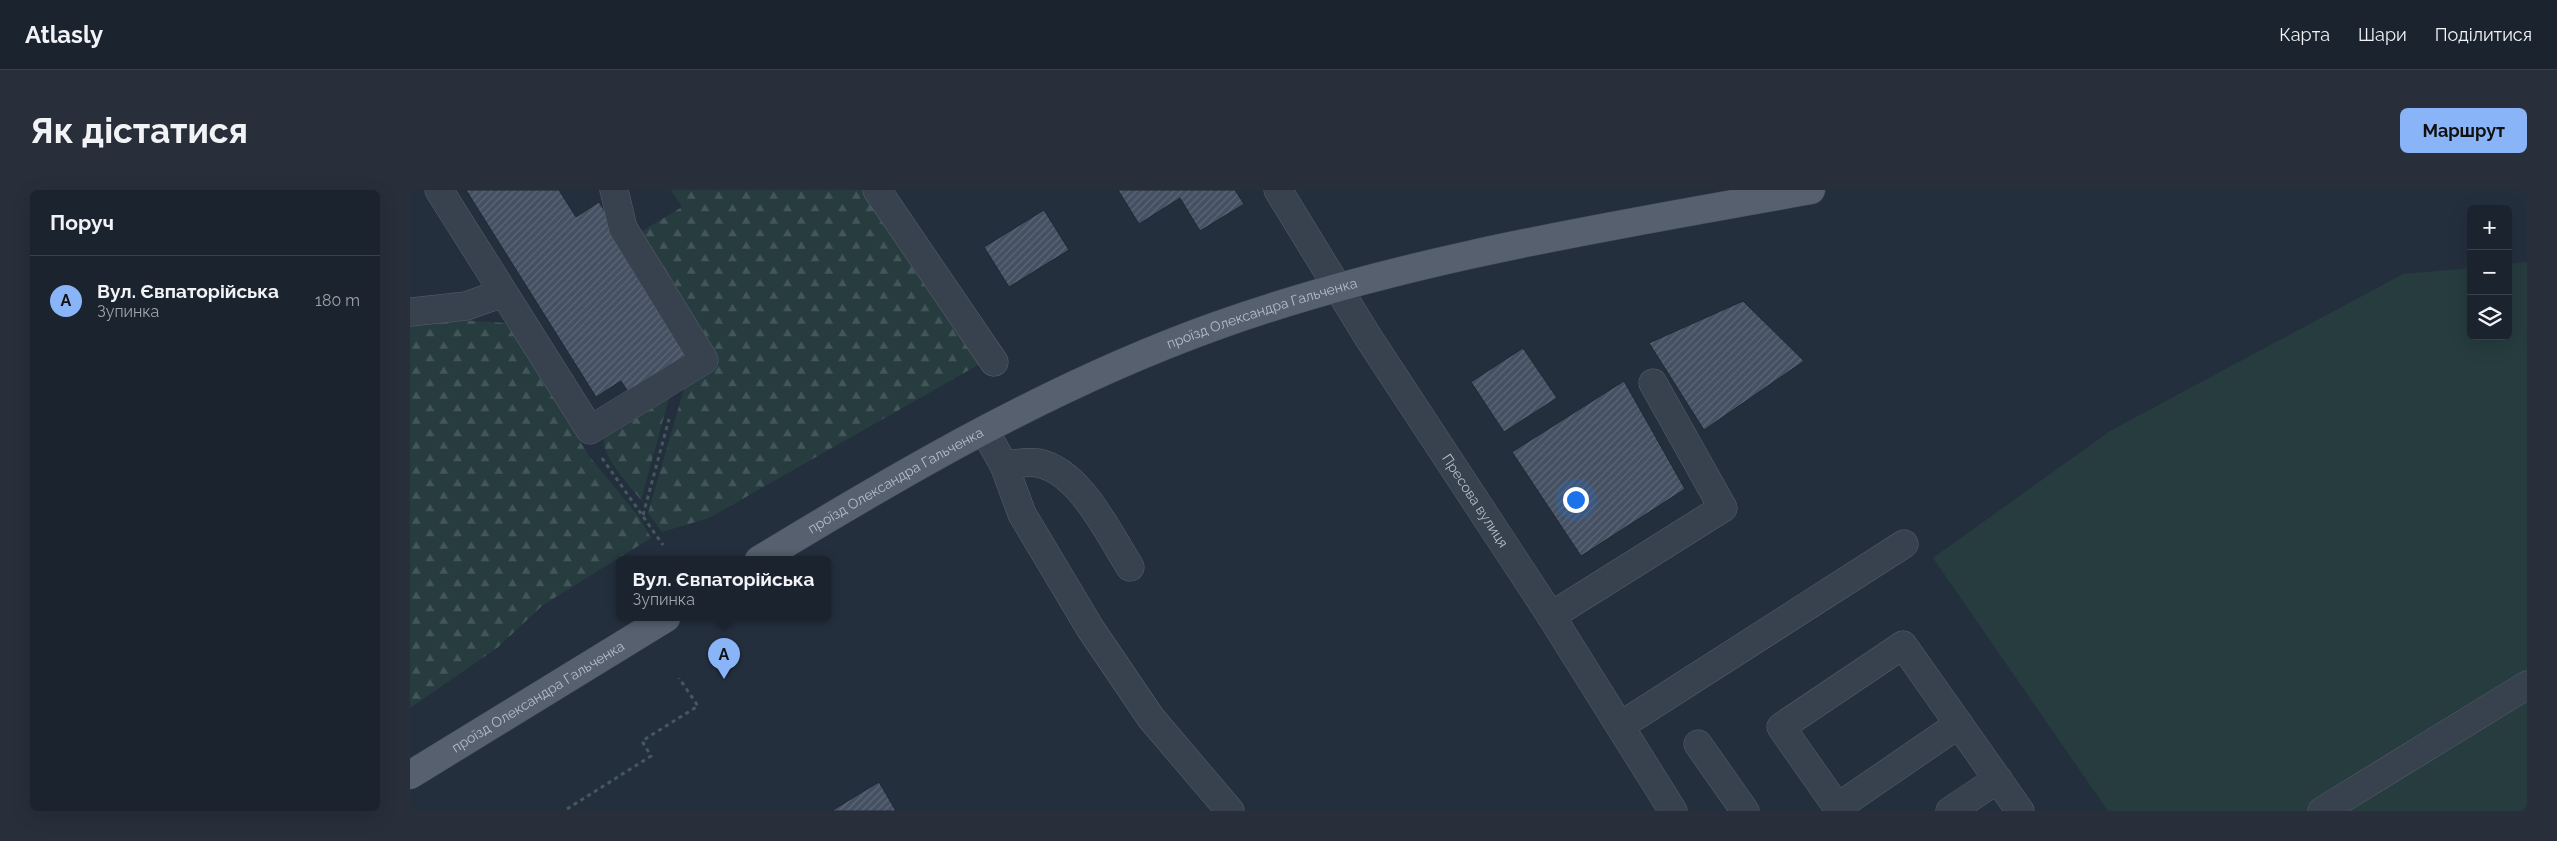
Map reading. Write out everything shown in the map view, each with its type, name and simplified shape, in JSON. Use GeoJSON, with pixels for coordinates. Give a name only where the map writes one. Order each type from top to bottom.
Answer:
{"type":"FeatureCollection","features":[{"type":"Feature","properties":{"kind":"main road","name":"проїзд Олександра Гальченка"},"geometry":{"type":"LineString","coordinates":[[766,556],[896,478],[984,430],[1078,383],[1143,354],[1240,317],[1432,263],[1811,190]]}},
{"type":"Feature","properties":{"kind":"main road","name":"проїзд Олександра Гальченка"},"geometry":{"type":"LineString","coordinates":[[410,775],[661,621]]}},
{"type":"Feature","properties":{"kind":"street"},"geometry":{"type":"LineString","coordinates":[[439,190],[590,430],[704,360],[623,228],[614,190]]}},
{"type":"Feature","properties":{"kind":"street"},"geometry":{"type":"LineString","coordinates":[[877,190],[950,294],[994,362]]}},
{"type":"Feature","properties":{"kind":"street","name":"Пресова вулиця"},"geometry":{"type":"LineString","coordinates":[[1278,190],[1338,288],[1551,616],[1673,811]]}},
{"type":"Feature","properties":{"kind":"street"},"geometry":{"type":"LineString","coordinates":[[410,312],[466,306],[503,293]]}},
{"type":"Feature","properties":{"kind":"street"},"geometry":{"type":"LineString","coordinates":[[1551,616],[1723,508],[1653,383]]}},
{"type":"Feature","properties":{"kind":"street"},"geometry":{"type":"LineString","coordinates":[[984,430],[1004,465],[1022,514],[1090,628],[1151,718],[1230,811]]}},
{"type":"Feature","properties":{"kind":"street"},"geometry":{"type":"LineString","coordinates":[[1004,465],[1037,463],[1067,476],[1098,517],[1130,567]]}},
{"type":"Feature","properties":{"kind":"street"},"geometry":{"type":"LineString","coordinates":[[1620,726],[1904,544]]}},
{"type":"Feature","properties":{"kind":"street"},"geometry":{"type":"LineString","coordinates":[[1959,724],[1839,809],[1781,727],[1903,644],[2020,811]]}},
{"type":"Feature","properties":{"kind":"street"},"geometry":{"type":"LineString","coordinates":[[2322,811],[2527,685]]}},
{"type":"Feature","properties":{"kind":"street"},"geometry":{"type":"LineString","coordinates":[[1698,744],[1745,811]]}},
{"type":"Feature","properties":{"kind":"street"},"geometry":{"type":"LineString","coordinates":[[1950,811],[1998,779]]}},
{"type":"Feature","properties":{"kind":"path"},"geometry":{"type":"LineString","coordinates":[[643,515],[681,373]]}},
{"type":"Feature","properties":{"kind":"path"},"geometry":{"type":"LineString","coordinates":[[590,430],[592,442],[617,481],[663,545]]}},
{"type":"Feature","properties":{"kind":"path"},"geometry":{"type":"LineString","coordinates":[[567,808],[651,756],[642,741],[698,706],[679,678]]}},
{"type":"Feature","properties":{"kind":"green space"},"geometry":{"type":"Polygon","coordinates":[[[671,190],[868,190],[985,361],[709,518],[662,532],[648,513],[686,382],[634,236],[682,207],[671,190]]]}},
{"type":"Feature","properties":{"kind":"green space"},"geometry":{"type":"Polygon","coordinates":[[[2527,262],[2527,811],[2108,811],[1933,558],[2110,431],[2403,274],[2467,268],[2467,340],[2512,340],[2512,264],[2527,262]]]}},
{"type":"Feature","properties":{"kind":"green space"},"geometry":{"type":"Polygon","coordinates":[[[458,320],[507,323],[589,456],[639,517],[651,538],[622,556],[616,556],[616,560],[543,605],[497,648],[410,708],[410,324],[458,320]]]}},
{"type":"Feature","properties":{"kind":"green space"},"geometry":{"type":"Polygon","coordinates":[[[671,391],[641,500],[610,459],[604,445],[604,439],[609,431],[671,391]]]}},
{"type":"Feature","properties":{"kind":"building"},"geometry":{"type":"Polygon","coordinates":[[[466,190],[559,190],[576,217],[599,202],[687,342],[687,355],[629,393],[621,381],[596,397],[466,190]]]}},
{"type":"Feature","properties":{"kind":"building"},"geometry":{"type":"Polygon","coordinates":[[[1118,190],[1235,190],[1244,204],[1200,231],[1180,198],[1139,224],[1118,190]]]}},
{"type":"Feature","properties":{"kind":"building"},"geometry":{"type":"Polygon","coordinates":[[[1044,210],[1069,250],[1009,287],[984,247],[1044,210]]]}},
{"type":"Feature","properties":{"kind":"building"},"geometry":{"type":"Polygon","coordinates":[[[1743,301],[1804,361],[1704,430],[1649,343],[1743,301]]]}},
{"type":"Feature","properties":{"kind":"building"},"geometry":{"type":"Polygon","coordinates":[[[1523,348],[1557,398],[1504,432],[1471,382],[1523,348]]]}},
{"type":"Feature","properties":{"kind":"building"},"geometry":{"type":"Polygon","coordinates":[[[1624,381],[1685,489],[1581,556],[1512,452],[1624,381]]]}},
{"type":"Feature","properties":{"kind":"building"},"geometry":{"type":"Polygon","coordinates":[[[879,782],[896,811],[833,811],[833,810],[879,782]]]}},
{"type":"Feature","properties":{"kind":"place","name":"Вул. Євпаторійська"},"geometry":{"type":"Point","coordinates":[724,679]}}]}
